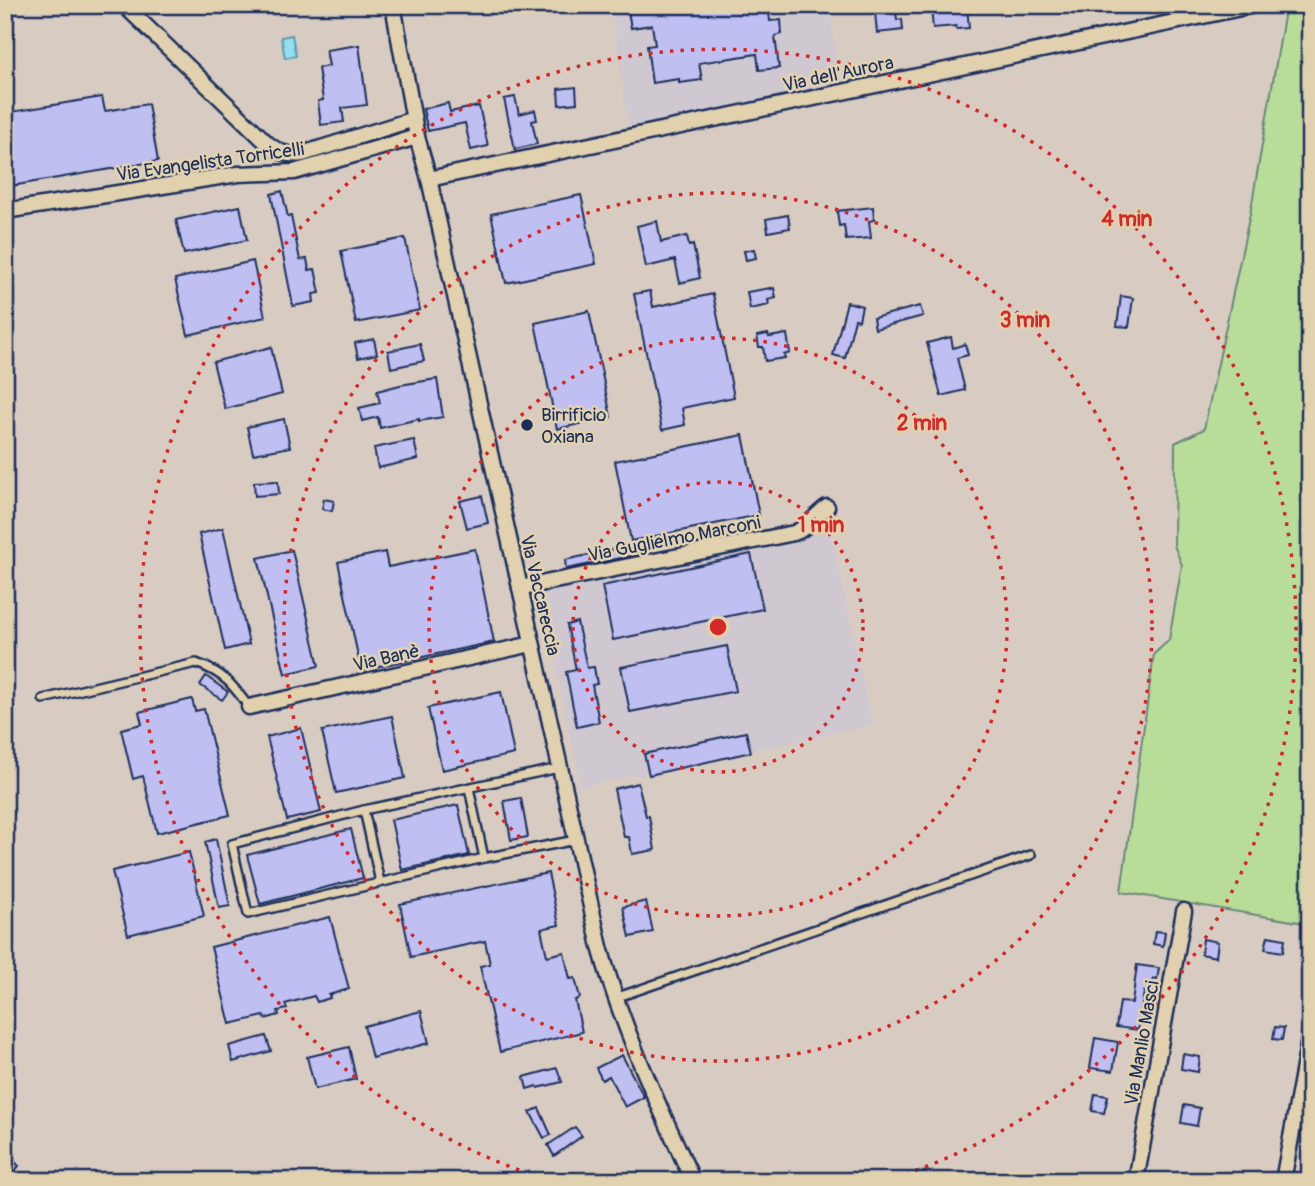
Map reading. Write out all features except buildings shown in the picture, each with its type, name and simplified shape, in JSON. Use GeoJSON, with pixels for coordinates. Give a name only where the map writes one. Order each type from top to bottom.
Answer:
{"type":"FeatureCollection","features":[{"type":"Feature","properties":{"kind":"street"},"geometry":{"type":"LineString","coordinates":[[124,5],[268,144],[281,152],[291,155],[307,153],[414,119]]}},
{"type":"Feature","properties":{"kind":"street","name":"Via Vaccareccia"},"geometry":{"type":"LineString","coordinates":[[393,5],[417,136],[429,179],[600,947],[615,998],[646,1077],[693,1181]]}},
{"type":"Feature","properties":{"kind":"street","name":"Via dell'Aurora"},"geometry":{"type":"LineString","coordinates":[[429,179],[1255,5]]}},
{"type":"Feature","properties":{"kind":"street","name":"Via Evangelista Torricelli"},"geometry":{"type":"LineString","coordinates":[[5,211],[238,174],[294,172],[417,136]]}},
{"type":"Feature","properties":{"kind":"street","name":"Via Guglielmo Marconi"},"geometry":{"type":"LineString","coordinates":[[520,588],[794,533],[806,527],[827,507]]}},
{"type":"Feature","properties":{"kind":"street","name":"Via Banè"},"geometry":{"type":"LineString","coordinates":[[249,707],[532,644]]}},
{"type":"Feature","properties":{"kind":"street","name":"Via Manlio Masci"},"geometry":{"type":"LineString","coordinates":[[1136,1181],[1184,912]]}},
{"type":"Feature","properties":{"kind":"street"},"geometry":{"type":"LineString","coordinates":[[1283,1181],[1310,1034]]}},
{"type":"Feature","properties":{"kind":"lane"},"geometry":{"type":"LineString","coordinates":[[43,699],[196,663],[215,670],[235,688],[249,707]]}},
{"type":"Feature","properties":{"kind":"lane"},"geometry":{"type":"LineString","coordinates":[[559,768],[364,810],[232,844],[248,914],[484,858],[576,840]]}},
{"type":"Feature","properties":{"kind":"lane"},"geometry":{"type":"LineString","coordinates":[[470,788],[484,858]]}},
{"type":"Feature","properties":{"kind":"lane"},"geometry":{"type":"LineString","coordinates":[[364,810],[380,882]]}},
{"type":"Feature","properties":{"kind":"lane"},"geometry":{"type":"LineString","coordinates":[[615,998],[1031,855]]}},
{"type":"Feature","properties":{"kind":"shaded area"},"geometry":{"type":"Polygon","coordinates":[[[612,5],[830,5],[839,88],[628,128],[612,5]]]}},
{"type":"Feature","properties":{"kind":"shaded area"},"geometry":{"type":"Polygon","coordinates":[[[831,531],[872,725],[581,787],[540,593],[831,531]]]}},
{"type":"Feature","properties":{"kind":"green space"},"geometry":{"type":"Polygon","coordinates":[[[1286,5],[1310,5],[1310,924],[1121,892],[1154,654],[1169,640],[1182,565],[1174,545],[1175,443],[1204,429],[1251,209],[1286,5]]]}},
{"type":"Feature","properties":{"kind":"water"},"geometry":{"type":"Polygon","coordinates":[[[292,35],[296,56],[285,58],[281,37],[292,35]]]}},
{"type":"Feature","properties":{"kind":"place","name":"Birrificio Oxiana"},"geometry":{"type":"Point","coordinates":[527,425]}}]}
